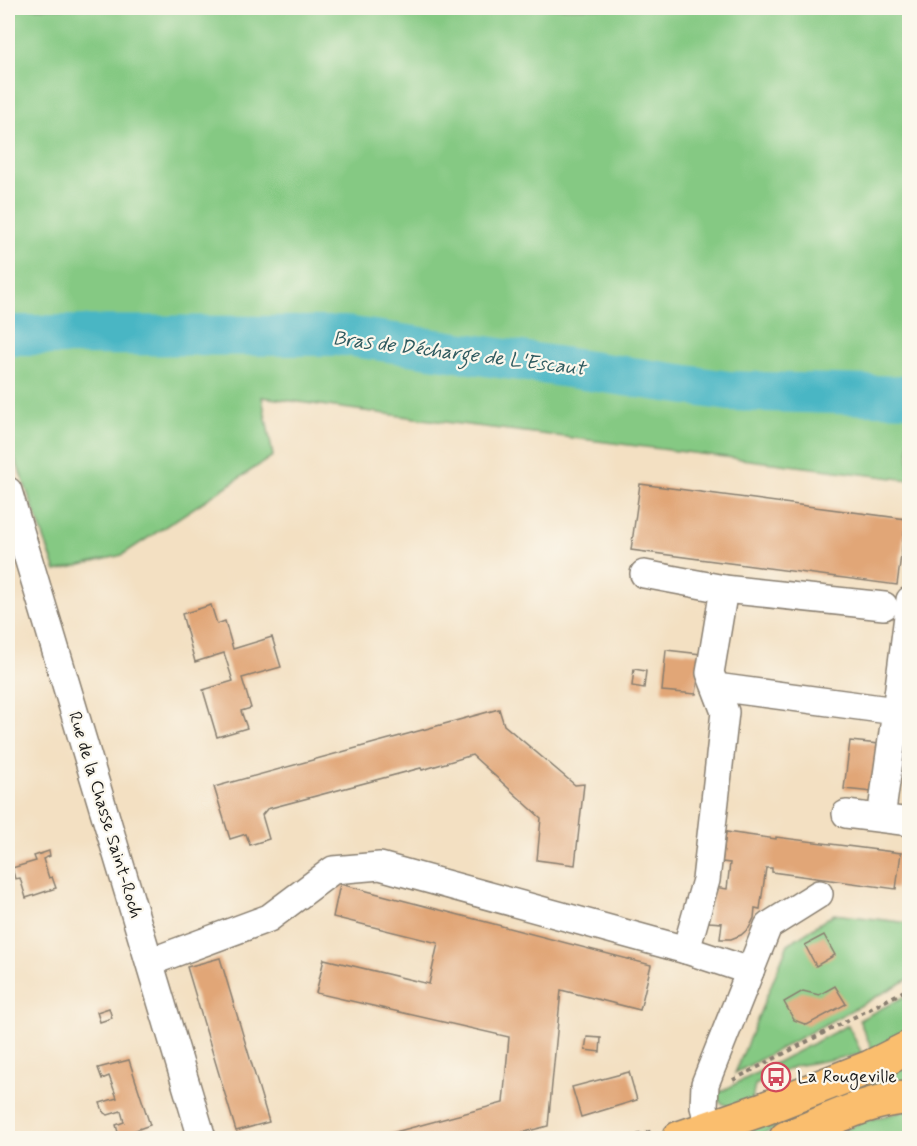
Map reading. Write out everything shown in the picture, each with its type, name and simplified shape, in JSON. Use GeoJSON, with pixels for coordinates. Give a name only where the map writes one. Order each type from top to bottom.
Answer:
{"type":"FeatureCollection","features":[{"type":"Feature","properties":{"kind":"main road"},"geometry":{"type":"LineString","coordinates":[[679,1138],[870,1067],[909,1047]]}},
{"type":"Feature","properties":{"kind":"main road"},"geometry":{"type":"LineString","coordinates":[[786,1138],[872,1104],[909,1098]]}},
{"type":"Feature","properties":{"kind":"street","name":"Rue de la Chasse Saint-Roch"},"geometry":{"type":"LineString","coordinates":[[8,492],[202,1138]]}},
{"type":"Feature","properties":{"kind":"street"},"geometry":{"type":"LineString","coordinates":[[644,574],[724,589],[897,603],[903,712],[881,818]]}},
{"type":"Feature","properties":{"kind":"street"},"geometry":{"type":"LineString","coordinates":[[686,950],[706,880],[725,712],[710,674],[724,589]]}},
{"type":"Feature","properties":{"kind":"street"},"geometry":{"type":"LineString","coordinates":[[716,687],[903,712]]}},
{"type":"Feature","properties":{"kind":"street"},"geometry":{"type":"LineString","coordinates":[[846,814],[909,822]]}},
{"type":"Feature","properties":{"kind":"street"},"geometry":{"type":"LineString","coordinates":[[150,962],[269,918],[333,870],[380,867],[686,950],[750,971]]}},
{"type":"Feature","properties":{"kind":"street"},"geometry":{"type":"LineString","coordinates":[[710,1128],[703,1096],[708,1072],[768,926],[819,894]]}},
{"type":"Feature","properties":{"kind":"path"},"geometry":{"type":"LineString","coordinates":[[703,1096],[909,988]]}},
{"type":"Feature","properties":{"kind":"green space"},"geometry":{"type":"Polygon","coordinates":[[[8,8],[909,8],[909,480],[262,397],[273,456],[122,555],[56,571],[8,439],[8,8]]]}},
{"type":"Feature","properties":{"kind":"green space"},"geometry":{"type":"Polygon","coordinates":[[[834,914],[909,923],[909,979],[735,1073],[788,944],[834,914]]]}},
{"type":"Feature","properties":{"kind":"green space"},"geometry":{"type":"Polygon","coordinates":[[[909,994],[909,1033],[873,1051],[859,1020],[909,994]]]}},
{"type":"Feature","properties":{"kind":"green space"},"geometry":{"type":"Polygon","coordinates":[[[848,1025],[862,1054],[795,1066],[755,1085],[752,1100],[733,1109],[716,1098],[718,1093],[848,1025]]]}},
{"type":"Feature","properties":{"kind":"green space"},"geometry":{"type":"Polygon","coordinates":[[[909,1061],[909,1086],[749,1138],[723,1138],[909,1061]]]}},
{"type":"Feature","properties":{"kind":"green space"},"geometry":{"type":"Polygon","coordinates":[[[909,1110],[909,1138],[829,1138],[860,1122],[909,1110]]]}},
{"type":"Feature","properties":{"kind":"building"},"geometry":{"type":"Polygon","coordinates":[[[640,484],[906,519],[897,585],[631,550],[640,484]]]}},
{"type":"Feature","properties":{"kind":"building"},"geometry":{"type":"Polygon","coordinates":[[[211,605],[217,624],[225,621],[233,649],[272,637],[281,667],[242,678],[251,708],[241,711],[247,728],[217,737],[203,690],[233,681],[224,653],[195,662],[182,614],[211,605]]]}},
{"type":"Feature","properties":{"kind":"building"},"geometry":{"type":"Polygon","coordinates":[[[666,650],[701,654],[696,694],[662,691],[666,650]]]}},
{"type":"Feature","properties":{"kind":"building"},"geometry":{"type":"Polygon","coordinates":[[[634,669],[646,671],[644,688],[632,686],[634,669]]]}},
{"type":"Feature","properties":{"kind":"building"},"geometry":{"type":"Polygon","coordinates":[[[499,709],[504,725],[575,785],[584,784],[575,865],[537,860],[541,818],[472,755],[267,809],[262,815],[269,839],[250,845],[246,834],[230,839],[214,787],[499,709]]]}},
{"type":"Feature","properties":{"kind":"building"},"geometry":{"type":"Polygon","coordinates":[[[850,741],[879,744],[873,792],[844,789],[850,741]]]}},
{"type":"Feature","properties":{"kind":"building"},"geometry":{"type":"Polygon","coordinates":[[[726,832],[901,853],[896,889],[772,872],[772,868],[766,868],[760,909],[755,908],[754,918],[749,928],[741,935],[731,939],[720,939],[722,923],[709,922],[714,887],[727,889],[730,863],[722,862],[726,832]]]}},
{"type":"Feature","properties":{"kind":"building"},"geometry":{"type":"Polygon","coordinates":[[[49,851],[50,856],[43,859],[49,878],[52,877],[56,888],[26,898],[20,878],[15,879],[12,868],[36,861],[34,856],[49,851]]]}},
{"type":"Feature","properties":{"kind":"building"},"geometry":{"type":"Polygon","coordinates":[[[340,884],[651,965],[640,1010],[561,990],[548,1126],[502,1138],[373,1138],[503,1103],[509,1037],[316,993],[324,959],[429,984],[438,943],[333,917],[340,884]]]}},
{"type":"Feature","properties":{"kind":"building"},"geometry":{"type":"Polygon","coordinates":[[[824,935],[835,955],[816,966],[805,945],[824,935]]]}},
{"type":"Feature","properties":{"kind":"building"},"geometry":{"type":"Polygon","coordinates":[[[220,958],[269,1122],[236,1131],[187,967],[220,958]]]}},
{"type":"Feature","properties":{"kind":"building"},"geometry":{"type":"Polygon","coordinates":[[[835,986],[846,1004],[807,1025],[794,1020],[784,1002],[803,991],[819,995],[835,986]]]}},
{"type":"Feature","properties":{"kind":"building"},"geometry":{"type":"Polygon","coordinates":[[[109,1008],[112,1018],[100,1022],[97,1012],[109,1008]]]}},
{"type":"Feature","properties":{"kind":"building"},"geometry":{"type":"Polygon","coordinates":[[[587,1037],[601,1038],[600,1052],[585,1050],[587,1037]]]}},
{"type":"Feature","properties":{"kind":"building"},"geometry":{"type":"Polygon","coordinates":[[[129,1060],[150,1125],[119,1136],[116,1125],[124,1122],[121,1111],[108,1115],[104,1113],[100,1103],[117,1098],[109,1076],[102,1079],[98,1068],[129,1060]]]}},
{"type":"Feature","properties":{"kind":"building"},"geometry":{"type":"Polygon","coordinates":[[[629,1072],[637,1100],[581,1117],[572,1087],[629,1072]]]}},
{"type":"Feature","properties":{"kind":"waterway","name":"Bras de Décharge de L'Escaut"},"geometry":{"type":"LineString","coordinates":[[8,335],[346,336],[729,391],[910,396]]}},
{"type":"Feature","properties":{"kind":"place","name":"La Rougeville"},"geometry":{"type":"Point","coordinates":[776,1077]}}]}
